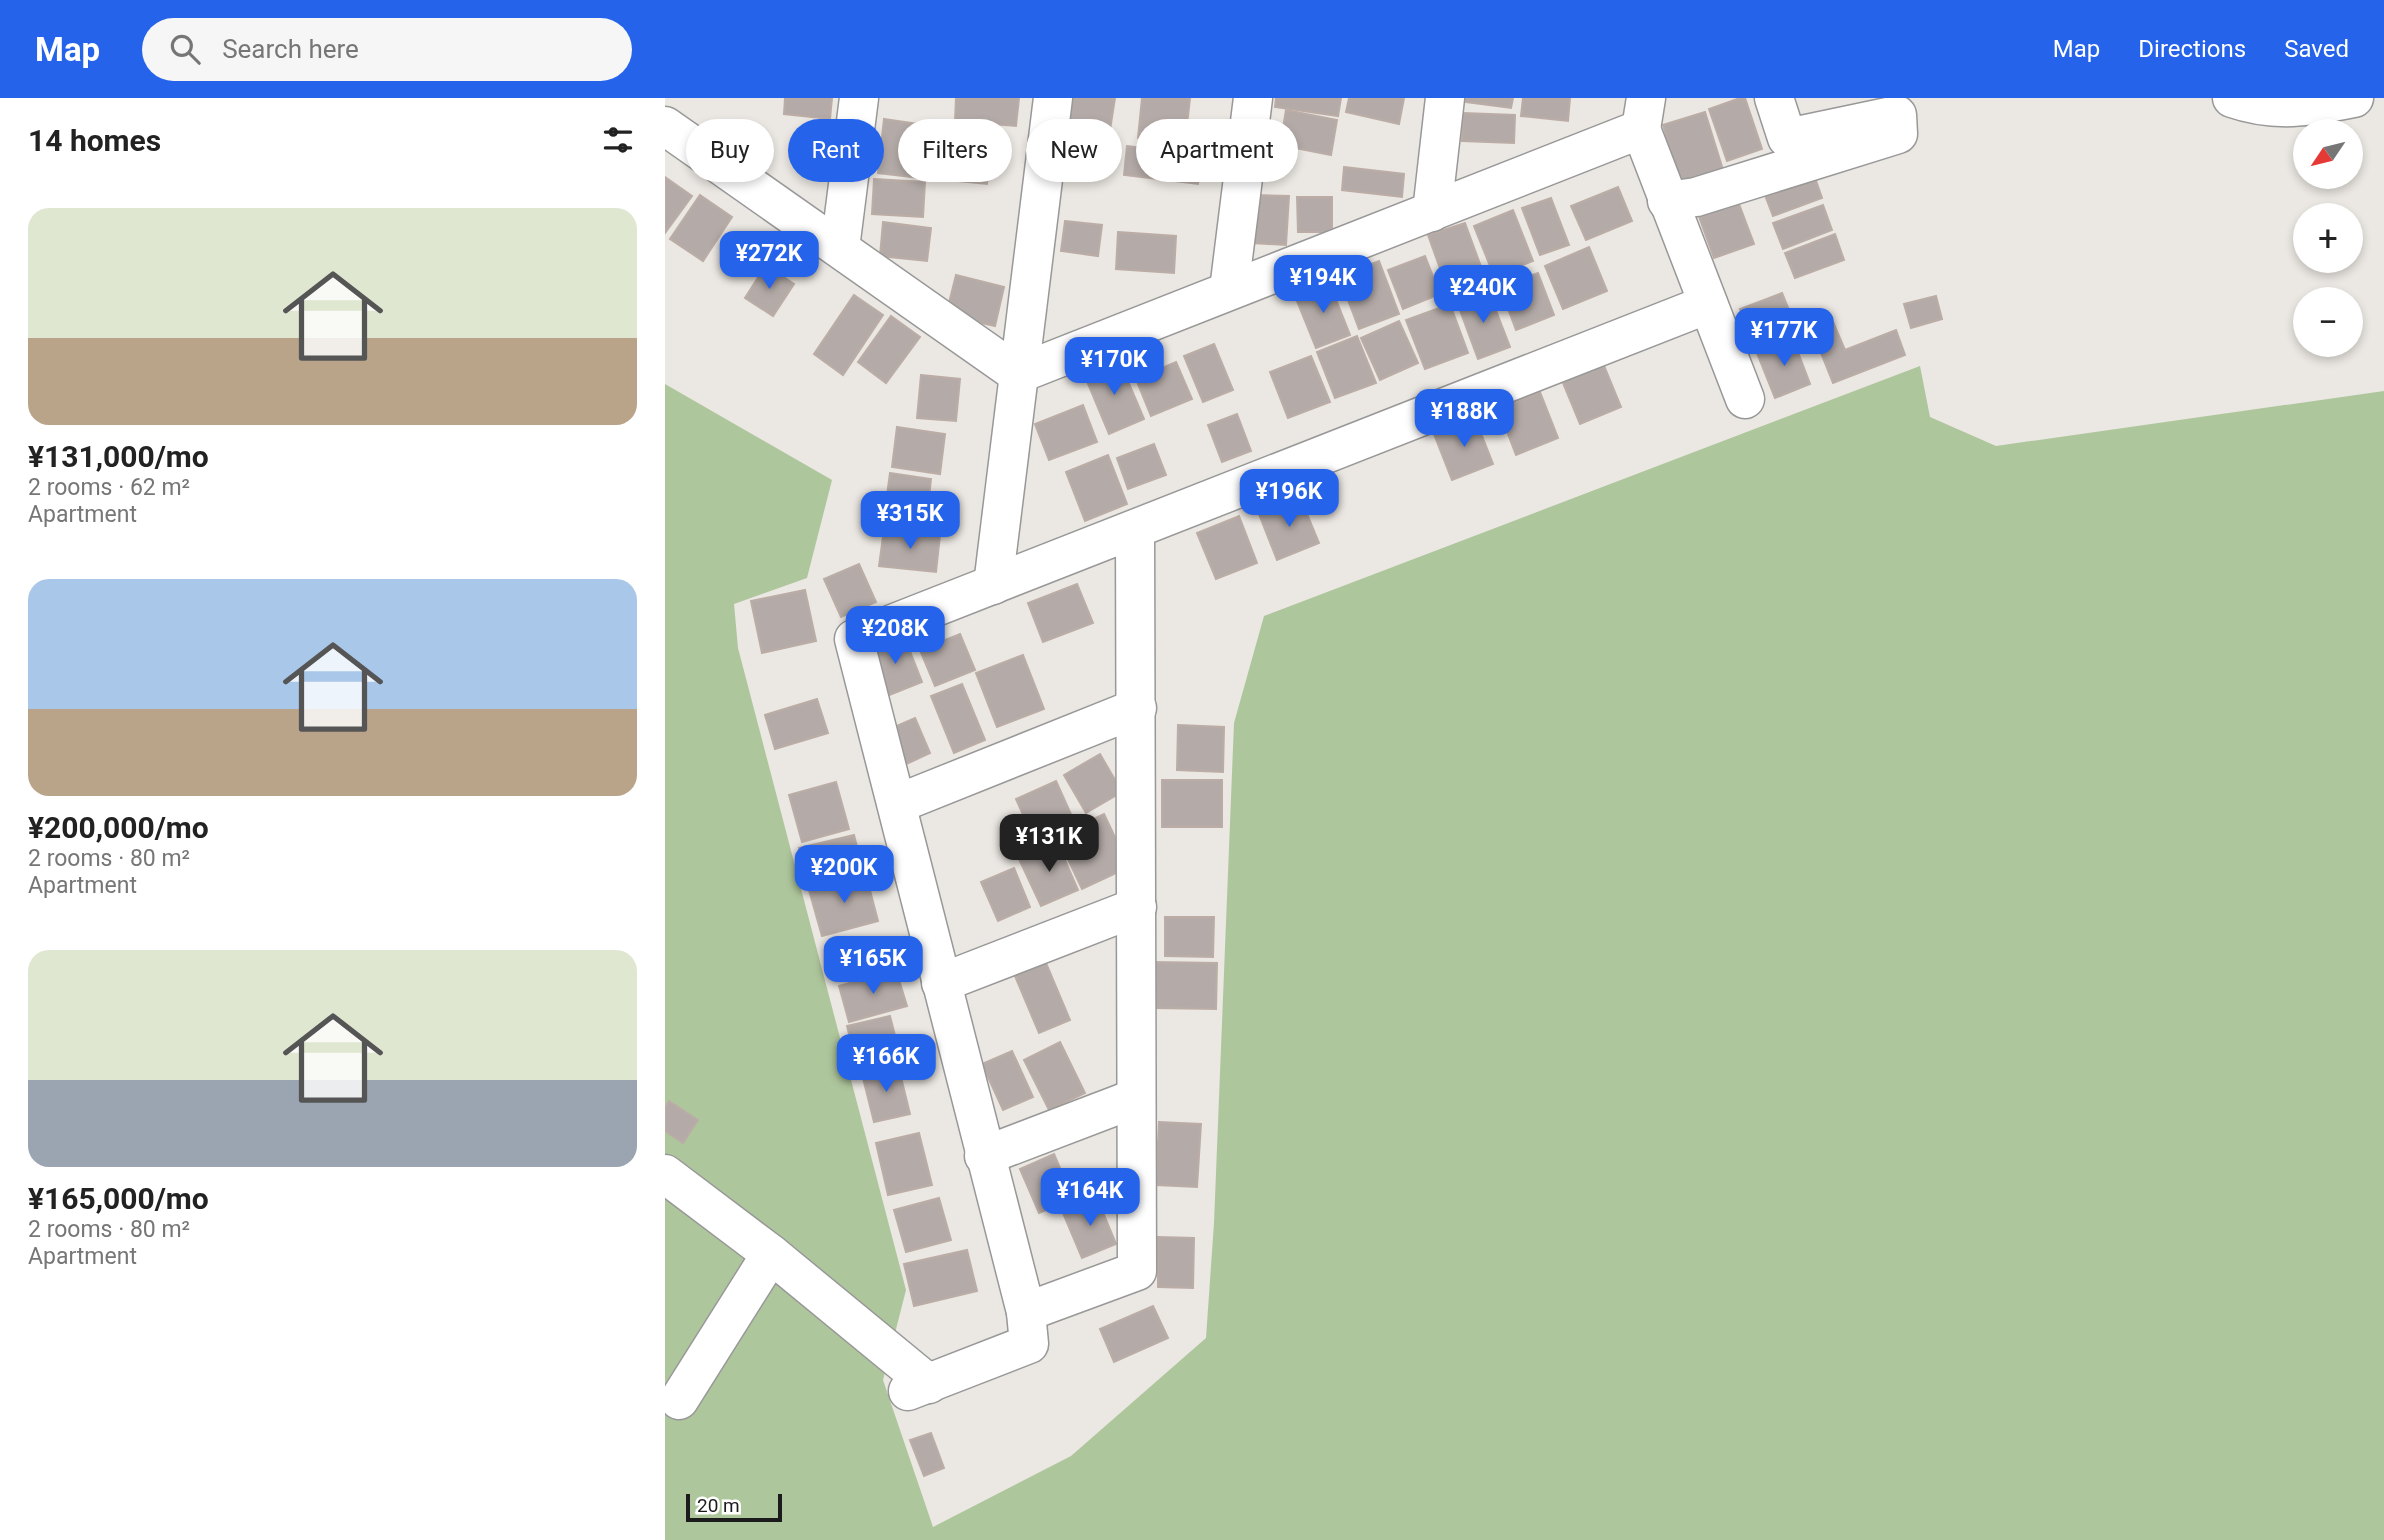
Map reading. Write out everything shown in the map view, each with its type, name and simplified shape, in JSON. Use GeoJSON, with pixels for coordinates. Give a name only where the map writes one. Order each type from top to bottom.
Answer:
{"type":"FeatureCollection","features":[{"type":"Feature","properties":{"kind":"street"},"geometry":{"type":"LineString","coordinates":[[840,248],[859,98]]}},
{"type":"Feature","properties":{"kind":"street"},"geometry":{"type":"LineString","coordinates":[[993,585],[1053,98]]}},
{"type":"Feature","properties":{"kind":"street"},"geometry":{"type":"LineString","coordinates":[[1229,290],[1253,98]]}},
{"type":"Feature","properties":{"kind":"street"},"geometry":{"type":"LineString","coordinates":[[1432,212],[1445,98]]}},
{"type":"Feature","properties":{"kind":"street"},"geometry":{"type":"LineString","coordinates":[[1667,201],[1696,197],[1898,134],[1897,115],[1787,138],[1774,98]]}},
{"type":"Feature","properties":{"kind":"street"},"geometry":{"type":"LineString","coordinates":[[2232,98],[2277,109],[2302,109],[2354,98]]}},
{"type":"Feature","properties":{"kind":"street"},"geometry":{"type":"LineString","coordinates":[[1018,374],[1432,212],[1644,114],[1667,201],[1745,399]]}},
{"type":"Feature","properties":{"kind":"street"},"geometry":{"type":"LineString","coordinates":[[665,126],[1018,374]]}},
{"type":"Feature","properties":{"kind":"street"},"geometry":{"type":"LineString","coordinates":[[665,1174],[771,1254],[918,1388],[1029,1344],[1026,1312],[854,639],[1708,304]]}},
{"type":"Feature","properties":{"kind":"street"},"geometry":{"type":"LineString","coordinates":[[1026,1312],[1137,1271],[1135,529]]}},
{"type":"Feature","properties":{"kind":"street"},"geometry":{"type":"LineString","coordinates":[[897,804],[1137,708]]}},
{"type":"Feature","properties":{"kind":"street"},"geometry":{"type":"LineString","coordinates":[[941,983],[1137,907]]}},
{"type":"Feature","properties":{"kind":"street"},"geometry":{"type":"LineString","coordinates":[[984,1156],[1136,1098]]}},
{"type":"Feature","properties":{"kind":"street"},"geometry":{"type":"LineString","coordinates":[[679,1399],[771,1254]]}},
{"type":"Feature","properties":{"kind":"green space"},"geometry":{"type":"Polygon","coordinates":[[[1920,366],[1930,417],[1996,446],[2384,391],[2384,1540],[665,1540],[665,384],[832,480],[807,578],[734,604],[738,648],[906,1290],[883,1380],[933,1527],[1071,1456],[1206,1338],[1214,1223],[1234,723],[1264,616],[1920,366]]]}},
{"type":"Feature","properties":{"kind":"building"},"geometry":{"type":"Polygon","coordinates":[[[785,98],[832,98],[830,119],[784,114],[785,98]]]}},
{"type":"Feature","properties":{"kind":"building"},"geometry":{"type":"Polygon","coordinates":[[[956,98],[1019,98],[1016,126],[1012,126],[1012,119],[955,119],[956,98]]]}},
{"type":"Feature","properties":{"kind":"building"},"geometry":{"type":"Polygon","coordinates":[[[1066,98],[1115,98],[1112,119],[1062,119],[1066,98]]]}},
{"type":"Feature","properties":{"kind":"building"},"geometry":{"type":"Polygon","coordinates":[[[1142,98],[1190,98],[1188,119],[1140,119],[1142,98]]]}},
{"type":"Feature","properties":{"kind":"building"},"geometry":{"type":"Polygon","coordinates":[[[1276,98],[1341,98],[1338,116],[1275,107],[1276,98]]]}},
{"type":"Feature","properties":{"kind":"building"},"geometry":{"type":"Polygon","coordinates":[[[1349,98],[1404,98],[1399,124],[1346,112],[1349,98]]]}},
{"type":"Feature","properties":{"kind":"building"},"geometry":{"type":"Polygon","coordinates":[[[1466,98],[1513,98],[1511,108],[1465,102],[1466,98]]]}},
{"type":"Feature","properties":{"kind":"building"},"geometry":{"type":"Polygon","coordinates":[[[1523,98],[1570,98],[1568,121],[1521,116],[1523,98]]]}},
{"type":"Feature","properties":{"kind":"building"},"geometry":{"type":"Polygon","coordinates":[[[1745,98],[1762,149],[1727,161],[1709,109],[1745,98]]]}},
{"type":"Feature","properties":{"kind":"building"},"geometry":{"type":"Polygon","coordinates":[[[1286,110],[1337,120],[1331,155],[1298,149],[1298,119],[1284,119],[1286,110]]]}},
{"type":"Feature","properties":{"kind":"building"},"geometry":{"type":"Polygon","coordinates":[[[1705,112],[1724,173],[1681,186],[1663,125],[1705,112]]]}},
{"type":"Feature","properties":{"kind":"building"},"geometry":{"type":"Polygon","coordinates":[[[1463,113],[1515,115],[1514,143],[1462,141],[1463,113]]]}},
{"type":"Feature","properties":{"kind":"building"},"geometry":{"type":"Polygon","coordinates":[[[884,119],[898,121],[898,175],[884,174],[884,119]]]}},
{"type":"Feature","properties":{"kind":"building"},"geometry":{"type":"Polygon","coordinates":[[[1127,146],[1136,147],[1136,176],[1124,175],[1127,146]]]}},
{"type":"Feature","properties":{"kind":"building"},"geometry":{"type":"Polygon","coordinates":[[[1344,167],[1404,174],[1402,197],[1342,190],[1344,167]]]}},
{"type":"Feature","properties":{"kind":"building"},"geometry":{"type":"Polygon","coordinates":[[[1813,172],[1822,198],[1773,216],[1763,190],[1813,172]]]}},
{"type":"Feature","properties":{"kind":"building"},"geometry":{"type":"Polygon","coordinates":[[[665,177],[692,196],[665,233],[665,177]]]}},
{"type":"Feature","properties":{"kind":"building"},"geometry":{"type":"Polygon","coordinates":[[[884,180],[925,182],[923,217],[872,214],[874,182],[884,182],[884,180]]]}},
{"type":"Feature","properties":{"kind":"building"},"geometry":{"type":"Polygon","coordinates":[[[1618,187],[1632,221],[1586,240],[1571,206],[1618,187]]]}},
{"type":"Feature","properties":{"kind":"building"},"geometry":{"type":"Polygon","coordinates":[[[700,195],[732,217],[703,261],[670,239],[700,195]]]}},
{"type":"Feature","properties":{"kind":"building"},"geometry":{"type":"Polygon","coordinates":[[[1254,195],[1289,196],[1286,245],[1252,243],[1254,195]]]}},
{"type":"Feature","properties":{"kind":"building"},"geometry":{"type":"Polygon","coordinates":[[[1736,196],[1754,244],[1714,258],[1697,211],[1736,196]]]}},
{"type":"Feature","properties":{"kind":"building"},"geometry":{"type":"Polygon","coordinates":[[[1297,197],[1332,197],[1332,232],[1298,232],[1297,197]]]}},
{"type":"Feature","properties":{"kind":"building"},"geometry":{"type":"Polygon","coordinates":[[[1551,198],[1569,245],[1540,255],[1522,208],[1551,198]]]}},
{"type":"Feature","properties":{"kind":"building"},"geometry":{"type":"Polygon","coordinates":[[[1823,205],[1832,230],[1783,249],[1773,223],[1823,205]]]}},
{"type":"Feature","properties":{"kind":"building"},"geometry":{"type":"Polygon","coordinates":[[[1513,210],[1533,261],[1494,276],[1474,226],[1513,210]]]}},
{"type":"Feature","properties":{"kind":"building"},"geometry":{"type":"Polygon","coordinates":[[[1065,221],[1102,225],[1098,256],[1061,251],[1065,221]]]}},
{"type":"Feature","properties":{"kind":"building"},"geometry":{"type":"Polygon","coordinates":[[[883,222],[931,228],[927,261],[880,256],[883,222]]]}},
{"type":"Feature","properties":{"kind":"building"},"geometry":{"type":"Polygon","coordinates":[[[1465,223],[1484,275],[1447,288],[1428,235],[1465,223]]]}},
{"type":"Feature","properties":{"kind":"building"},"geometry":{"type":"Polygon","coordinates":[[[1118,232],[1176,236],[1174,273],[1116,269],[1118,232]]]}},
{"type":"Feature","properties":{"kind":"building"},"geometry":{"type":"Polygon","coordinates":[[[1835,234],[1844,260],[1795,278],[1785,253],[1835,234]]]}},
{"type":"Feature","properties":{"kind":"building"},"geometry":{"type":"Polygon","coordinates":[[[1589,247],[1607,291],[1563,309],[1545,266],[1589,247]]]}},
{"type":"Feature","properties":{"kind":"building"},"geometry":{"type":"Polygon","coordinates":[[[1425,256],[1440,294],[1403,309],[1388,270],[1425,256]]]}},
{"type":"Feature","properties":{"kind":"building"},"geometry":{"type":"Polygon","coordinates":[[[1379,261],[1399,314],[1359,329],[1339,276],[1379,261]]]}},
{"type":"Feature","properties":{"kind":"building"},"geometry":{"type":"Polygon","coordinates":[[[766,265],[794,284],[773,316],[745,298],[766,265]]]}},
{"type":"Feature","properties":{"kind":"building"},"geometry":{"type":"Polygon","coordinates":[[[1538,273],[1554,315],[1516,330],[1500,287],[1538,273]]]}},
{"type":"Feature","properties":{"kind":"building"},"geometry":{"type":"Polygon","coordinates":[[[956,275],[1004,287],[995,326],[946,315],[956,275]]]}},
{"type":"Feature","properties":{"kind":"building"},"geometry":{"type":"Polygon","coordinates":[[[1329,282],[1350,335],[1316,348],[1295,296],[1329,282]]]}},
{"type":"Feature","properties":{"kind":"building"},"geometry":{"type":"Polygon","coordinates":[[[1488,290],[1510,347],[1478,359],[1457,302],[1488,290]]]}},
{"type":"Feature","properties":{"kind":"building"},"geometry":{"type":"Polygon","coordinates":[[[1782,293],[1798,332],[1756,349],[1740,309],[1782,293]]]}},
{"type":"Feature","properties":{"kind":"building"},"geometry":{"type":"Polygon","coordinates":[[[854,295],[883,315],[843,375],[814,354],[854,295]]]}},
{"type":"Feature","properties":{"kind":"building"},"geometry":{"type":"Polygon","coordinates":[[[1936,296],[1942,319],[1911,328],[1904,304],[1936,296]]]}},
{"type":"Feature","properties":{"kind":"building"},"geometry":{"type":"Polygon","coordinates":[[[1450,304],[1468,353],[1425,369],[1406,320],[1450,304]]]}},
{"type":"Feature","properties":{"kind":"building"},"geometry":{"type":"Polygon","coordinates":[[[891,316],[920,337],[886,383],[858,362],[891,316]]]}},
{"type":"Feature","properties":{"kind":"building"},"geometry":{"type":"Polygon","coordinates":[[[1399,321],[1418,363],[1380,380],[1361,338],[1399,321]]]}},
{"type":"Feature","properties":{"kind":"building"},"geometry":{"type":"Polygon","coordinates":[[[1833,322],[1845,350],[1896,330],[1905,355],[1833,383],[1812,330],[1833,322]]]}},
{"type":"Feature","properties":{"kind":"building"},"geometry":{"type":"Polygon","coordinates":[[[1357,336],[1376,383],[1335,398],[1317,352],[1357,336]]]}},
{"type":"Feature","properties":{"kind":"building"},"geometry":{"type":"Polygon","coordinates":[[[1793,339],[1810,384],[1775,398],[1757,353],[1793,339]]]}},
{"type":"Feature","properties":{"kind":"building"},"geometry":{"type":"Polygon","coordinates":[[[1214,344],[1233,390],[1203,402],[1184,356],[1214,344]]]}},
{"type":"Feature","properties":{"kind":"building"},"geometry":{"type":"Polygon","coordinates":[[[1311,356],[1330,402],[1288,418],[1270,372],[1311,356]]]}},
{"type":"Feature","properties":{"kind":"building"},"geometry":{"type":"Polygon","coordinates":[[[1119,360],[1144,419],[1109,434],[1084,374],[1119,360]]]}},
{"type":"Feature","properties":{"kind":"building"},"geometry":{"type":"Polygon","coordinates":[[[1602,361],[1621,407],[1580,424],[1561,378],[1602,361]]]}},
{"type":"Feature","properties":{"kind":"building"},"geometry":{"type":"Polygon","coordinates":[[[1176,362],[1192,399],[1151,416],[1136,379],[1176,362]]]}},
{"type":"Feature","properties":{"kind":"building"},"geometry":{"type":"Polygon","coordinates":[[[921,375],[960,379],[956,421],[917,418],[921,375]]]}},
{"type":"Feature","properties":{"kind":"building"},"geometry":{"type":"Polygon","coordinates":[[[1540,392],[1558,438],[1516,455],[1498,408],[1540,392]]]}},
{"type":"Feature","properties":{"kind":"building"},"geometry":{"type":"Polygon","coordinates":[[[1083,405],[1097,442],[1049,460],[1035,424],[1083,405]]]}},
{"type":"Feature","properties":{"kind":"building"},"geometry":{"type":"Polygon","coordinates":[[[1237,414],[1251,451],[1222,462],[1208,425],[1237,414]]]}},
{"type":"Feature","properties":{"kind":"building"},"geometry":{"type":"Polygon","coordinates":[[[1475,418],[1493,464],[1452,480],[1434,434],[1475,418]]]}},
{"type":"Feature","properties":{"kind":"building"},"geometry":{"type":"Polygon","coordinates":[[[897,427],[945,434],[940,474],[892,467],[897,427]]]}},
{"type":"Feature","properties":{"kind":"building"},"geometry":{"type":"Polygon","coordinates":[[[1154,444],[1166,475],[1128,489],[1117,458],[1154,444]]]}},
{"type":"Feature","properties":{"kind":"building"},"geometry":{"type":"Polygon","coordinates":[[[1108,455],[1127,504],[1085,521],[1066,472],[1108,455]]]}},
{"type":"Feature","properties":{"kind":"building"},"geometry":{"type":"Polygon","coordinates":[[[890,473],[931,479],[926,524],[884,518],[890,473]]]}},
{"type":"Feature","properties":{"kind":"building"},"geometry":{"type":"Polygon","coordinates":[[[1300,497],[1319,543],[1277,560],[1259,514],[1300,497]]]}},
{"type":"Feature","properties":{"kind":"building"},"geometry":{"type":"Polygon","coordinates":[[[1239,516],[1257,563],[1216,579],[1197,533],[1239,516]]]}},
{"type":"Feature","properties":{"kind":"building"},"geometry":{"type":"Polygon","coordinates":[[[884,529],[940,535],[936,572],[879,566],[884,529]]]}},
{"type":"Feature","properties":{"kind":"building"},"geometry":{"type":"Polygon","coordinates":[[[859,564],[876,602],[841,617],[824,579],[859,564]]]}},
{"type":"Feature","properties":{"kind":"building"},"geometry":{"type":"Polygon","coordinates":[[[1077,584],[1093,623],[1043,642],[1028,603],[1077,584]]]}},
{"type":"Feature","properties":{"kind":"building"},"geometry":{"type":"Polygon","coordinates":[[[805,590],[816,641],[762,653],[751,601],[805,590]]]}},
{"type":"Feature","properties":{"kind":"building"},"geometry":{"type":"Polygon","coordinates":[[[960,634],[975,670],[935,686],[920,650],[960,634]]]}},
{"type":"Feature","properties":{"kind":"building"},"geometry":{"type":"Polygon","coordinates":[[[904,636],[922,682],[887,696],[869,650],[904,636]]]}},
{"type":"Feature","properties":{"kind":"building"},"geometry":{"type":"Polygon","coordinates":[[[1023,655],[1044,709],[997,727],[976,673],[1023,655]]]}},
{"type":"Feature","properties":{"kind":"building"},"geometry":{"type":"Polygon","coordinates":[[[962,684],[985,740],[954,753],[931,696],[962,684]]]}},
{"type":"Feature","properties":{"kind":"building"},"geometry":{"type":"Polygon","coordinates":[[[817,699],[828,733],[775,749],[765,715],[817,699]]]}},
{"type":"Feature","properties":{"kind":"building"},"geometry":{"type":"Polygon","coordinates":[[[915,718],[930,753],[900,767],[885,731],[915,718]]]}},
{"type":"Feature","properties":{"kind":"building"},"geometry":{"type":"Polygon","coordinates":[[[1178,725],[1224,727],[1223,772],[1177,770],[1178,725]]]}},
{"type":"Feature","properties":{"kind":"building"},"geometry":{"type":"Polygon","coordinates":[[[1100,754],[1122,792],[1086,813],[1064,775],[1100,754]]]}},
{"type":"Feature","properties":{"kind":"building"},"geometry":{"type":"Polygon","coordinates":[[[1162,780],[1222,780],[1222,827],[1162,827],[1162,780]]]}},
{"type":"Feature","properties":{"kind":"building"},"geometry":{"type":"Polygon","coordinates":[[[1056,781],[1074,821],[1034,839],[1016,799],[1056,781]]]}},
{"type":"Feature","properties":{"kind":"building"},"geometry":{"type":"Polygon","coordinates":[[[836,782],[849,829],[802,842],[789,795],[836,782]]]}},
{"type":"Feature","properties":{"kind":"building"},"geometry":{"type":"Polygon","coordinates":[[[1104,814],[1129,867],[1082,889],[1057,836],[1104,814]]]}},
{"type":"Feature","properties":{"kind":"building"},"geometry":{"type":"Polygon","coordinates":[[[854,835],[864,874],[809,887],[799,848],[854,835]]]}},
{"type":"Feature","properties":{"kind":"building"},"geometry":{"type":"Polygon","coordinates":[[[1057,842],[1078,890],[1041,906],[1019,859],[1057,842]]]}},
{"type":"Feature","properties":{"kind":"building"},"geometry":{"type":"Polygon","coordinates":[[[1014,868],[1030,907],[998,921],[981,882],[1014,868]]]}},
{"type":"Feature","properties":{"kind":"building"},"geometry":{"type":"Polygon","coordinates":[[[866,875],[878,921],[822,936],[809,890],[866,875]]]}},
{"type":"Feature","properties":{"kind":"building"},"geometry":{"type":"Polygon","coordinates":[[[1165,917],[1214,917],[1213,957],[1165,956],[1165,917]]]}},
{"type":"Feature","properties":{"kind":"building"},"geometry":{"type":"Polygon","coordinates":[[[1043,956],[1070,1020],[1039,1033],[1012,969],[1043,956]]]}},
{"type":"Feature","properties":{"kind":"building"},"geometry":{"type":"Polygon","coordinates":[[[1153,962],[1217,963],[1216,1009],[1153,1008],[1153,962]]]}},
{"type":"Feature","properties":{"kind":"building"},"geometry":{"type":"Polygon","coordinates":[[[896,970],[907,1006],[849,1022],[839,986],[896,970]]]}},
{"type":"Feature","properties":{"kind":"building"},"geometry":{"type":"Polygon","coordinates":[[[890,1016],[901,1059],[858,1069],[847,1026],[890,1016]]]}},
{"type":"Feature","properties":{"kind":"building"},"geometry":{"type":"Polygon","coordinates":[[[1060,1042],[1085,1093],[1049,1110],[1024,1060],[1060,1042]]]}},
{"type":"Feature","properties":{"kind":"building"},"geometry":{"type":"Polygon","coordinates":[[[1012,1051],[1033,1097],[1003,1110],[982,1064],[1012,1051]]]}},
{"type":"Feature","properties":{"kind":"building"},"geometry":{"type":"Polygon","coordinates":[[[898,1065],[910,1114],[874,1122],[862,1074],[898,1065]]]}},
{"type":"Feature","properties":{"kind":"building"},"geometry":{"type":"Polygon","coordinates":[[[669,1101],[698,1120],[683,1143],[665,1131],[665,1108],[669,1101]]]}},
{"type":"Feature","properties":{"kind":"building"},"geometry":{"type":"Polygon","coordinates":[[[1159,1122],[1201,1124],[1197,1187],[1156,1185],[1159,1122]]]}},
{"type":"Feature","properties":{"kind":"building"},"geometry":{"type":"Polygon","coordinates":[[[919,1133],[932,1185],[888,1195],[876,1143],[919,1133]]]}},
{"type":"Feature","properties":{"kind":"building"},"geometry":{"type":"Polygon","coordinates":[[[1054,1154],[1073,1199],[1039,1213],[1020,1169],[1054,1154]]]}},
{"type":"Feature","properties":{"kind":"building"},"geometry":{"type":"Polygon","coordinates":[[[939,1198],[951,1240],[906,1252],[894,1210],[939,1198]]]}},
{"type":"Feature","properties":{"kind":"building"},"geometry":{"type":"Polygon","coordinates":[[[1097,1198],[1116,1244],[1082,1258],[1063,1213],[1097,1198]]]}},
{"type":"Feature","properties":{"kind":"building"},"geometry":{"type":"Polygon","coordinates":[[[1158,1237],[1194,1238],[1193,1288],[1158,1287],[1158,1237]]]}},
{"type":"Feature","properties":{"kind":"building"},"geometry":{"type":"Polygon","coordinates":[[[967,1250],[977,1291],[914,1306],[904,1264],[967,1250]]]}},
{"type":"Feature","properties":{"kind":"building"},"geometry":{"type":"Polygon","coordinates":[[[1153,1306],[1168,1338],[1114,1362],[1100,1329],[1153,1306]]]}},
{"type":"Feature","properties":{"kind":"building"},"geometry":{"type":"Polygon","coordinates":[[[931,1433],[944,1468],[924,1476],[910,1440],[931,1433]]]}}]}
